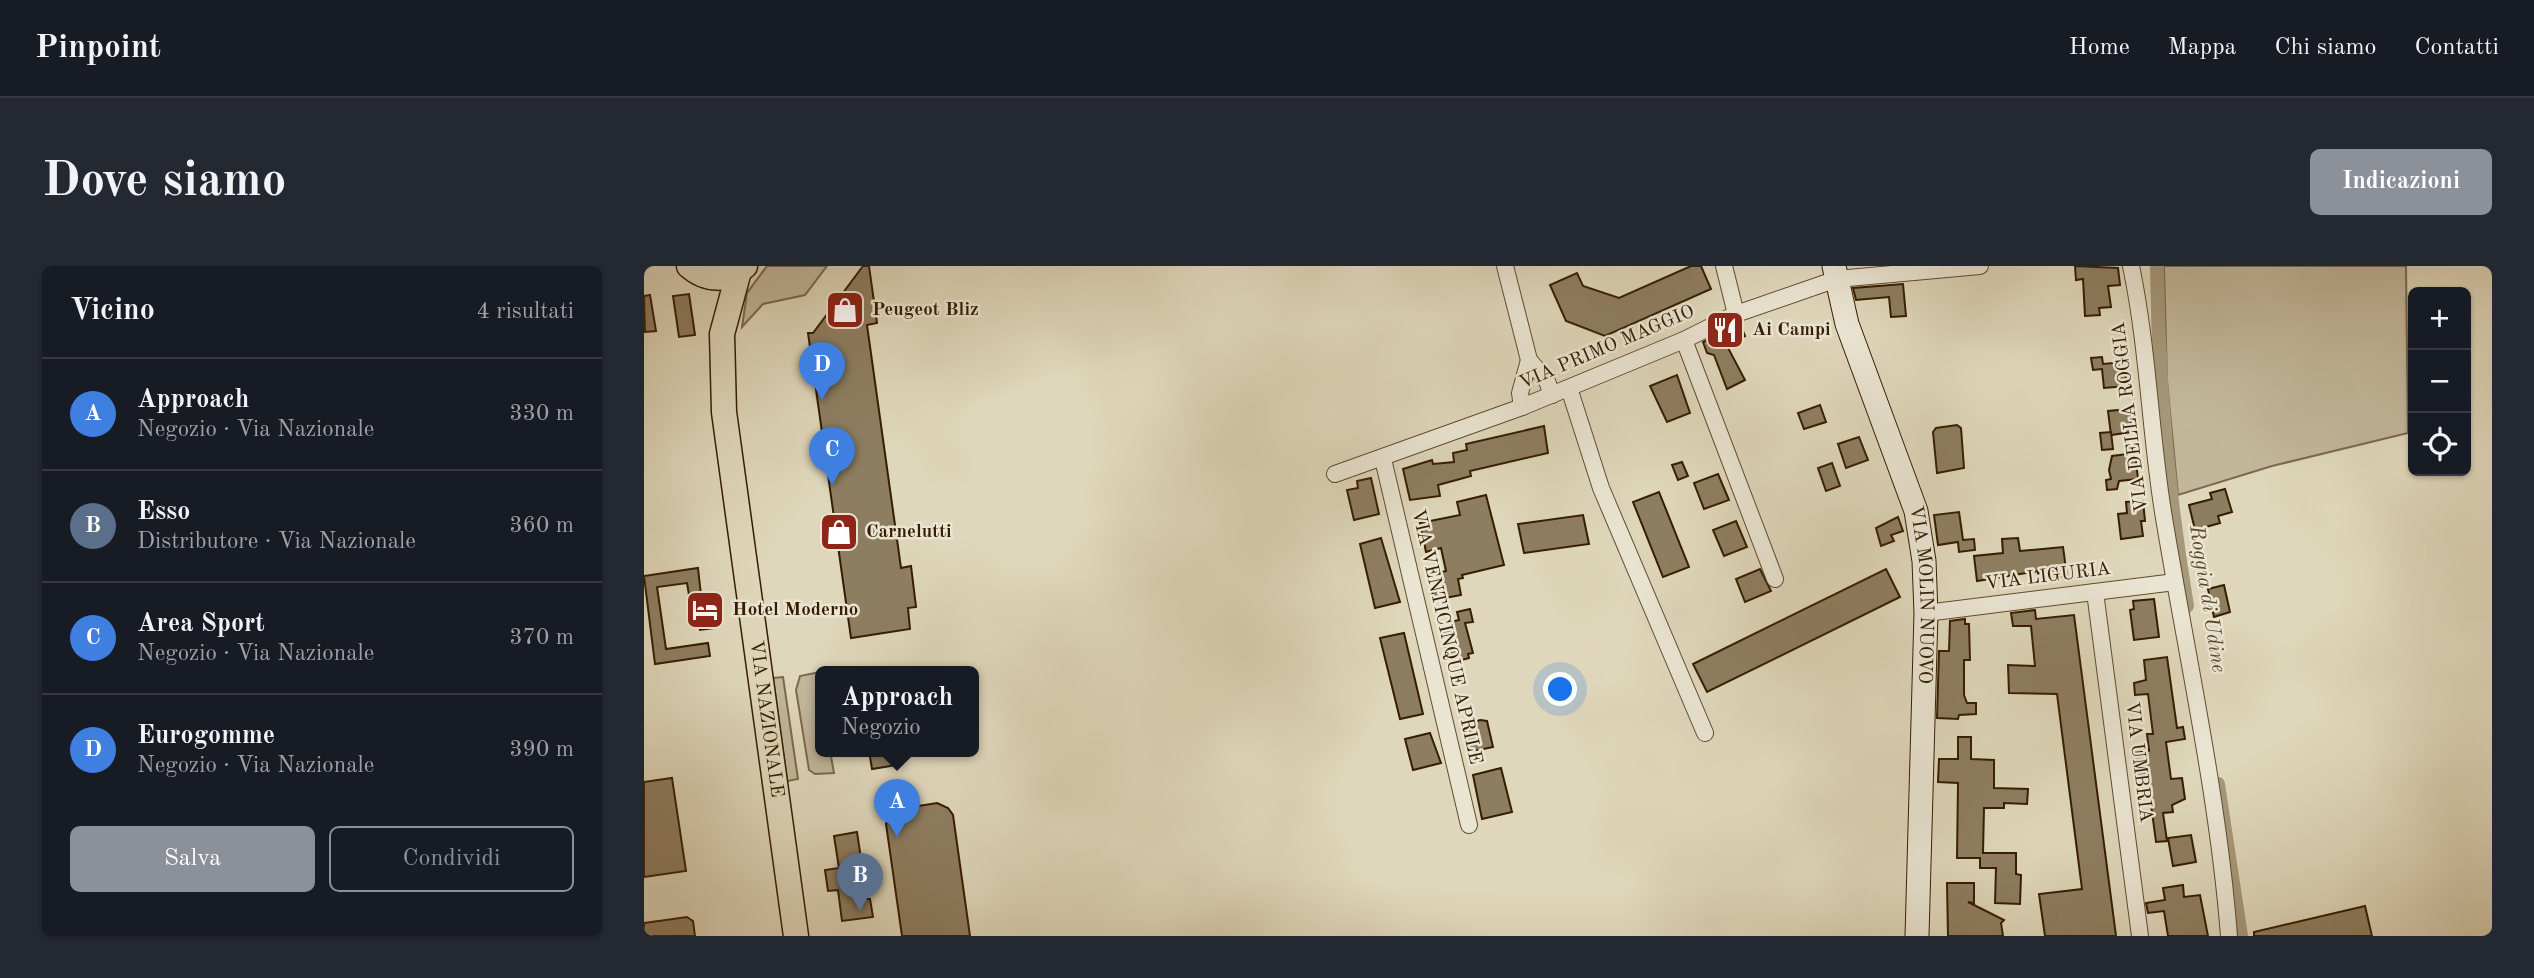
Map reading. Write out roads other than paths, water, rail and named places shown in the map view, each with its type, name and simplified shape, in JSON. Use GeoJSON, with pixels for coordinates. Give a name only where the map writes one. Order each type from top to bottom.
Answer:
{"type":"FeatureCollection","features":[{"type":"Feature","properties":{"kind":"main road","name":"VIA NAZIONALE"},"geometry":{"type":"LineString","coordinates":[[697,271],[729,276],[742,269]]}},
{"type":"Feature","properties":{"kind":"main road","name":"VIA NAZIONALE"},"geometry":{"type":"LineString","coordinates":[[742,269],[722,334],[724,412],[796,936]]}},
{"type":"Feature","properties":{"kind":"main road","name":"VIA NAZIONALE"},"geometry":{"type":"LineString","coordinates":[[697,271],[722,334]]}},
{"type":"Feature","properties":{"kind":"main road","name":"VIA MOLIN NUOVO"},"geometry":{"type":"LineString","coordinates":[[1835,272],[1847,324],[1916,511],[1924,561],[1926,612],[1917,936]]}},
{"type":"Feature","properties":{"kind":"street"},"geometry":{"type":"LineString","coordinates":[[1505,266],[1528,360],[1520,393],[1522,407]]}},
{"type":"Feature","properties":{"kind":"street"},"geometry":{"type":"LineString","coordinates":[[1724,266],[1736,314]]}},
{"type":"Feature","properties":{"kind":"street","name":"VIA PRIMO MAGGIO"},"geometry":{"type":"LineString","coordinates":[[1335,474],[1383,459],[1552,395],[1684,340],[1736,314],[1835,272],[1980,266]]}},
{"type":"Feature","properties":{"kind":"street","name":"VIA DELLA ROGGIA"},"geometry":{"type":"LineString","coordinates":[[2131,266],[2139,305],[2161,501],[2222,872],[2229,936]]}},
{"type":"Feature","properties":{"kind":"street"},"geometry":{"type":"LineString","coordinates":[[1684,340],[1775,579]]}},
{"type":"Feature","properties":{"kind":"street"},"geometry":{"type":"LineString","coordinates":[[1528,360],[1547,381],[1552,395]]}},
{"type":"Feature","properties":{"kind":"street"},"geometry":{"type":"LineString","coordinates":[[1569,388],[1601,488],[1705,733]]}},
{"type":"Feature","properties":{"kind":"street","name":"VIA VENTICINQUE APRILE"},"geometry":{"type":"LineString","coordinates":[[1383,459],[1469,825]]}},
{"type":"Feature","properties":{"kind":"street","name":"VIA LIGURIA"},"geometry":{"type":"LineString","coordinates":[[1926,612],[2175,582]]}},
{"type":"Feature","properties":{"kind":"street","name":"VIA UMBRIA"},"geometry":{"type":"LineString","coordinates":[[2095,593],[2140,936]]}},
{"type":"Feature","properties":{"kind":"waterway","name":"Roggia di Udine"},"geometry":{"type":"LineString","coordinates":[[2157,266],[2165,437],[2187,606]]}},
{"type":"Feature","properties":{"kind":"waterway","name":"Roggia di Udine"},"geometry":{"type":"LineString","coordinates":[[2218,784],[2241,936]]}},
{"type":"Feature","properties":{"kind":"place","name":"Peugeot Bliz"},"geometry":{"type":"Point","coordinates":[845,310]}},
{"type":"Feature","properties":{"kind":"place","name":"Ai Campi"},"geometry":{"type":"Point","coordinates":[1725,330]}},
{"type":"Feature","properties":{"kind":"place","name":"Eurogomme"},"geometry":{"type":"Point","coordinates":[822,400]}},
{"type":"Feature","properties":{"kind":"place","name":"Area Sport"},"geometry":{"type":"Point","coordinates":[832,485]}},
{"type":"Feature","properties":{"kind":"place","name":"Carnelutti"},"geometry":{"type":"Point","coordinates":[839,532]}},
{"type":"Feature","properties":{"kind":"place","name":"Hotel Moderno"},"geometry":{"type":"Point","coordinates":[705,610]}},
{"type":"Feature","properties":{"kind":"place","name":"Approach"},"geometry":{"type":"Point","coordinates":[897,837]}},
{"type":"Feature","properties":{"kind":"place","name":"Esso"},"geometry":{"type":"Point","coordinates":[860,911]}}]}
